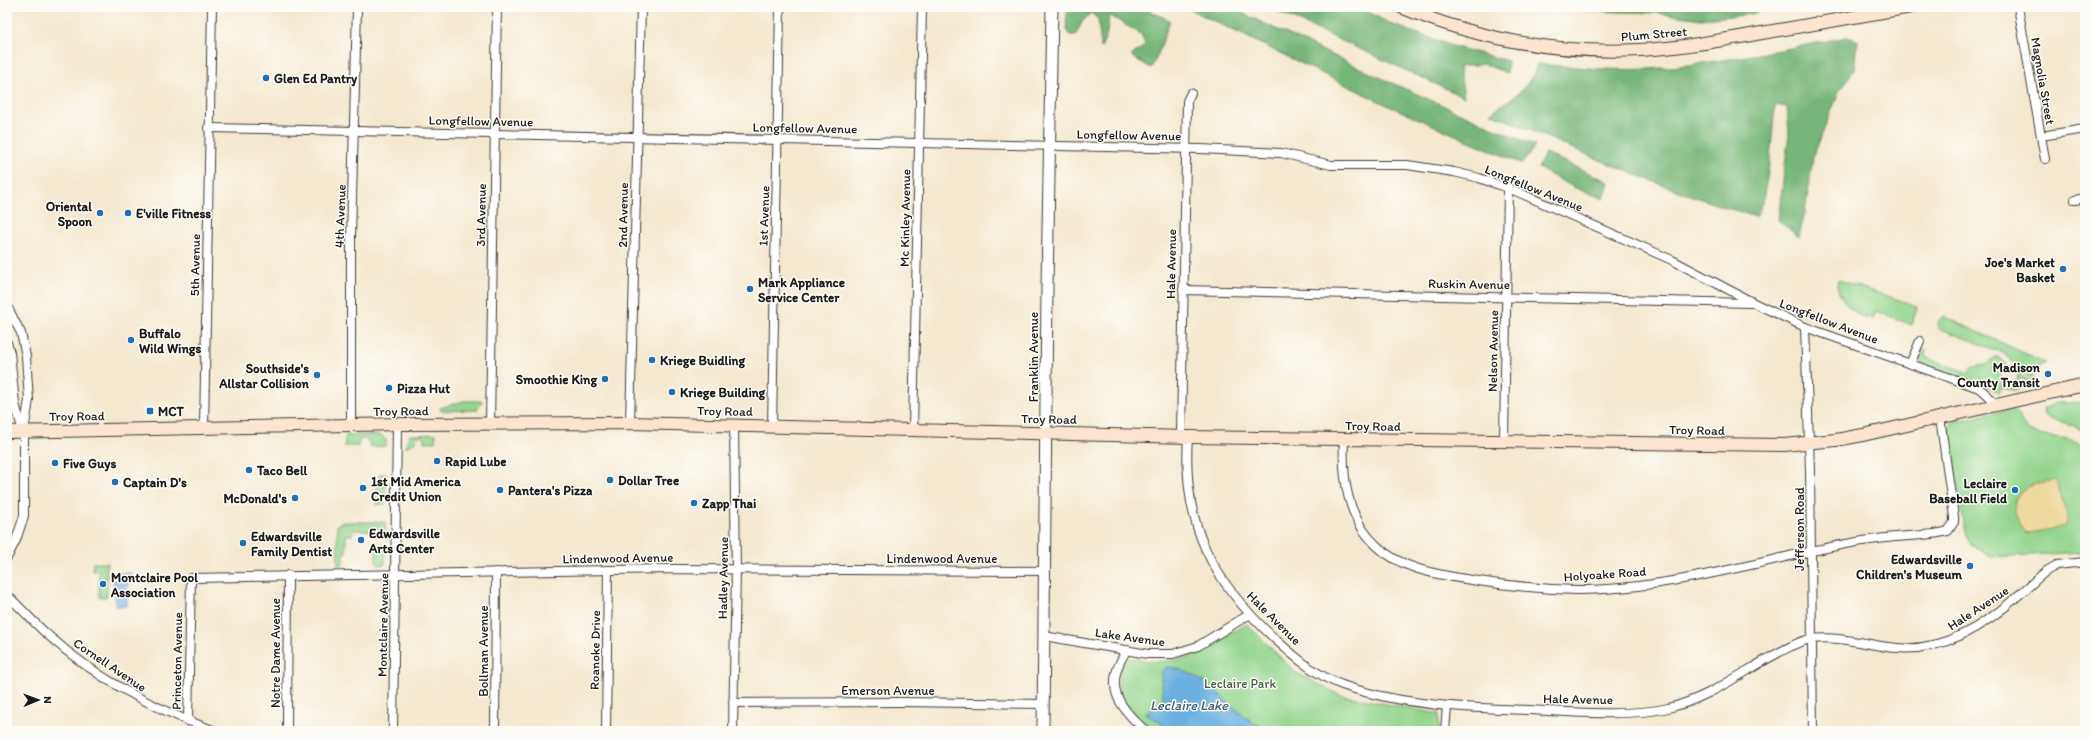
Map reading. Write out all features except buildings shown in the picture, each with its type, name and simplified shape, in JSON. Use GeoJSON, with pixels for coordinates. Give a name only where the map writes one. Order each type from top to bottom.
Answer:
{"type":"FeatureCollection","features":[{"type":"Feature","properties":{"kind":"main road","name":"Plum Street"},"geometry":{"type":"LineString","coordinates":[[1402,7],[1462,30],[1497,38],[1556,48],[1604,51],[1679,47],[1911,7]]}},
{"type":"Feature","properties":{"kind":"main road","name":"Troy Road"},"geometry":{"type":"LineString","coordinates":[[7,432],[204,427],[630,423],[1047,432],[1184,437],[1784,445],[1809,444],[1863,435],[2085,385]]}},
{"type":"Feature","properties":{"kind":"street","name":"5th Avenue"},"geometry":{"type":"LineString","coordinates":[[204,427],[208,128],[212,7]]}},
{"type":"Feature","properties":{"kind":"street","name":"4th Avenue"},"geometry":{"type":"LineString","coordinates":[[351,425],[351,254],[355,131],[356,7]]}},
{"type":"Feature","properties":{"kind":"street","name":"3rd Avenue"},"geometry":{"type":"LineString","coordinates":[[490,424],[497,7]]}},
{"type":"Feature","properties":{"kind":"street","name":"2nd Avenue"},"geometry":{"type":"LineString","coordinates":[[630,423],[641,7]]}},
{"type":"Feature","properties":{"kind":"street","name":"1st Avenue"},"geometry":{"type":"LineString","coordinates":[[772,426],[780,7]]}},
{"type":"Feature","properties":{"kind":"street","name":"Mc Kinley Avenue"},"geometry":{"type":"LineString","coordinates":[[913,430],[922,7]]}},
{"type":"Feature","properties":{"kind":"street","name":"Franklin Avenue"},"geometry":{"type":"LineString","coordinates":[[1043,731],[1049,144],[1052,7]]}},
{"type":"Feature","properties":{"kind":"street","name":"Magnolia Street"},"geometry":{"type":"LineString","coordinates":[[2018,7],[2045,160]]}},
{"type":"Feature","properties":{"kind":"street","name":"Hale Avenue"},"geometry":{"type":"LineString","coordinates":[[1191,93],[1187,101],[1183,290],[1184,437],[1188,494],[1201,540],[1218,572],[1250,614],[1284,647],[1310,668],[1326,678],[1361,691],[1447,706],[1625,712],[1668,708],[1704,695],[1795,644],[1812,639],[1855,642],[1904,649],[1938,645],[1955,639],[1998,612],[2048,570],[2057,565],[2085,562]]}},
{"type":"Feature","properties":{"kind":"street","name":"Longfellow Avenue"},"geometry":{"type":"LineString","coordinates":[[208,128],[1186,148],[1280,153],[1340,166],[1384,164],[1429,168],[1479,178],[1508,188],[1672,260],[1754,303],[1805,327],[1979,388],[1996,405]]}},
{"type":"Feature","properties":{"kind":"street"},"geometry":{"type":"LineString","coordinates":[[2041,136],[2085,128]]}},
{"type":"Feature","properties":{"kind":"street","name":"Nelson Avenue"},"geometry":{"type":"LineString","coordinates":[[1504,442],[1508,188]]}},
{"type":"Feature","properties":{"kind":"street"},"geometry":{"type":"LineString","coordinates":[[2075,200],[2085,198]]}},
{"type":"Feature","properties":{"kind":"street","name":"Ruskin Avenue"},"geometry":{"type":"LineString","coordinates":[[1183,290],[1754,303]]}},
{"type":"Feature","properties":{"kind":"street"},"geometry":{"type":"LineString","coordinates":[[7,306],[20,334],[26,356],[29,400],[24,431],[24,516],[16,540],[7,558]]}},
{"type":"Feature","properties":{"kind":"street","name":"Jefferson Road"},"geometry":{"type":"LineString","coordinates":[[1805,327],[1809,444],[1813,731]]}},
{"type":"Feature","properties":{"kind":"street"},"geometry":{"type":"LineString","coordinates":[[1910,364],[1920,341]]}},
{"type":"Feature","properties":{"kind":"street"},"geometry":{"type":"LineString","coordinates":[[7,343],[10,353],[15,404],[24,431]]}},
{"type":"Feature","properties":{"kind":"street","name":"Holyoake Road"},"geometry":{"type":"LineString","coordinates":[[1344,439],[1344,484],[1358,523],[1368,537],[1389,556],[1419,569],[1483,582],[1547,589],[1578,590],[1608,588],[1678,579],[1881,539],[1942,533],[1952,527],[1954,517],[1940,418]]}},
{"type":"Feature","properties":{"kind":"street","name":"Montclaire Avenue"},"geometry":{"type":"LineString","coordinates":[[393,731],[397,425]]}},
{"type":"Feature","properties":{"kind":"street","name":"Hadley Avenue"},"geometry":{"type":"LineString","coordinates":[[733,731],[736,569],[734,425]]}},
{"type":"Feature","properties":{"kind":"street","name":"Lindenwood Avenue"},"geometry":{"type":"LineString","coordinates":[[191,578],[608,570],[736,569],[1045,571]]}},
{"type":"Feature","properties":{"kind":"street","name":"Roanoke Drive"},"geometry":{"type":"LineString","coordinates":[[606,731],[608,570]]}},
{"type":"Feature","properties":{"kind":"street","name":"Bollman Avenue"},"geometry":{"type":"LineString","coordinates":[[495,731],[496,572]]}},
{"type":"Feature","properties":{"kind":"street","name":"Notre Dame Avenue"},"geometry":{"type":"LineString","coordinates":[[287,731],[288,576]]}},
{"type":"Feature","properties":{"kind":"street","name":"Princeton Avenue"},"geometry":{"type":"LineString","coordinates":[[188,721],[191,578]]}},
{"type":"Feature","properties":{"kind":"street","name":"Cornell Avenue"},"geometry":{"type":"LineString","coordinates":[[7,596],[48,636],[96,672],[153,706],[215,731]]}},
{"type":"Feature","properties":{"kind":"street","name":"Lake Avenue"},"geometry":{"type":"LineString","coordinates":[[1044,636],[1161,655],[1186,651],[1198,646],[1250,614]]}},
{"type":"Feature","properties":{"kind":"street"},"geometry":{"type":"LineString","coordinates":[[1127,650],[1115,671],[1115,691],[1128,712],[1146,731]]}},
{"type":"Feature","properties":{"kind":"street","name":"Emerson Avenue"},"geometry":{"type":"LineString","coordinates":[[733,703],[902,702],[1044,704]]}},
{"type":"Feature","properties":{"kind":"street"},"geometry":{"type":"LineString","coordinates":[[1445,731],[1447,706]]}},
{"type":"Feature","properties":{"kind":"green space"},"geometry":{"type":"Polygon","coordinates":[[[1068,7],[1139,7],[1170,20],[1157,57],[1151,68],[1131,56],[1145,45],[1141,34],[1109,15],[1107,33],[1101,48],[1098,19],[1091,13],[1082,22],[1075,36],[1068,34],[1066,22],[1068,7]]]}},
{"type":"Feature","properties":{"kind":"green space"},"geometry":{"type":"Polygon","coordinates":[[[1185,7],[1229,7],[1392,83],[1535,146],[1522,164],[1389,106],[1185,7]]]}},
{"type":"Feature","properties":{"kind":"green space"},"geometry":{"type":"Polygon","coordinates":[[[1268,7],[1359,7],[1393,25],[1456,47],[1508,61],[1507,73],[1484,64],[1459,67],[1464,97],[1268,7]]]}},
{"type":"Feature","properties":{"kind":"green space"},"geometry":{"type":"Polygon","coordinates":[[[1583,7],[1768,7],[1753,14],[1701,19],[1658,13],[1584,11],[1583,7]]]}},
{"type":"Feature","properties":{"kind":"green space"},"geometry":{"type":"Polygon","coordinates":[[[1847,37],[1857,40],[1854,70],[1840,89],[1813,157],[1805,212],[1799,237],[1778,220],[1789,134],[1787,107],[1775,105],[1767,179],[1764,194],[1756,217],[1688,195],[1491,113],[1512,98],[1524,87],[1534,73],[1537,64],[1614,69],[1661,68],[1731,59],[1847,37]]]}},
{"type":"Feature","properties":{"kind":"green space"},"geometry":{"type":"Polygon","coordinates":[[[1545,153],[1609,182],[1604,199],[1573,187],[1538,168],[1545,153]]]}},
{"type":"Feature","properties":{"kind":"green space"},"geometry":{"type":"Polygon","coordinates":[[[1839,280],[1917,306],[1912,325],[1876,311],[1873,319],[1867,317],[1866,319],[1856,313],[1841,297],[1838,285],[1839,280]]]}},
{"type":"Feature","properties":{"kind":"green space"},"geometry":{"type":"Polygon","coordinates":[[[1943,316],[2046,363],[2039,366],[2033,377],[2029,378],[2003,353],[1938,328],[1937,323],[1943,316]]]}},
{"type":"Feature","properties":{"kind":"green space"},"geometry":{"type":"Polygon","coordinates":[[[1926,349],[1925,357],[1969,373],[1972,366],[1978,368],[1979,366],[1986,365],[1994,357],[2000,357],[2006,364],[2000,376],[2001,385],[2007,387],[2014,386],[2017,382],[2018,374],[2033,383],[2015,390],[2001,388],[2000,392],[1923,365],[1919,357],[1921,351],[1926,349]]]}},
{"type":"Feature","properties":{"kind":"green space"},"geometry":{"type":"Polygon","coordinates":[[[464,401],[482,401],[482,403],[476,410],[441,411],[440,408],[464,401]]]}},
{"type":"Feature","properties":{"kind":"green space"},"geometry":{"type":"Polygon","coordinates":[[[2085,402],[2085,432],[2072,425],[2047,418],[2046,414],[2044,414],[2043,408],[2055,403],[2085,402]]]}},
{"type":"Feature","properties":{"kind":"green space"},"geometry":{"type":"Polygon","coordinates":[[[2012,410],[2015,412],[2024,426],[2031,432],[2038,435],[2071,440],[2085,448],[2085,552],[1991,557],[1972,546],[1966,536],[1949,426],[1953,422],[2012,410]]]}},
{"type":"Feature","properties":{"kind":"green space"},"geometry":{"type":"Polygon","coordinates":[[[436,434],[435,442],[424,442],[424,436],[417,436],[416,442],[405,447],[409,435],[436,434]]]}},
{"type":"Feature","properties":{"kind":"green space"},"geometry":{"type":"Polygon","coordinates":[[[346,435],[381,435],[386,440],[386,446],[370,447],[369,442],[364,438],[359,441],[358,446],[344,446],[346,435]]]}},
{"type":"Feature","properties":{"kind":"green space"},"geometry":{"type":"Polygon","coordinates":[[[379,474],[386,474],[385,504],[376,504],[378,503],[377,481],[380,477],[379,474]]]}},
{"type":"Feature","properties":{"kind":"green space"},"geometry":{"type":"Polygon","coordinates":[[[341,522],[385,522],[386,531],[352,530],[352,535],[346,535],[346,553],[343,553],[343,564],[338,565],[337,525],[341,522]]]}},
{"type":"Feature","properties":{"kind":"green space"},"geometry":{"type":"Polygon","coordinates":[[[376,545],[385,545],[385,564],[378,565],[376,561],[376,545]]]}},
{"type":"Feature","properties":{"kind":"green space","name":"Montclaire Pool Association"},"geometry":{"type":"Polygon","coordinates":[[[93,563],[107,563],[107,597],[99,597],[99,571],[93,571],[93,563]]]}},
{"type":"Feature","properties":{"kind":"green space","name":"Leclaire Park"},"geometry":{"type":"Polygon","coordinates":[[[1247,624],[1295,672],[1340,695],[1439,714],[1439,731],[1153,731],[1134,714],[1123,700],[1118,685],[1119,676],[1122,666],[1129,658],[1157,662],[1188,658],[1247,624]]]}},
{"type":"Feature","properties":{"kind":"sand"},"geometry":{"type":"Polygon","coordinates":[[[2054,480],[2057,481],[2068,520],[2064,527],[2028,533],[2023,528],[2016,516],[2015,503],[2017,497],[2027,487],[2054,480]]]}},
{"type":"Feature","properties":{"kind":"water"},"geometry":{"type":"Polygon","coordinates":[[[111,573],[131,573],[127,590],[127,606],[115,606],[115,590],[111,573]]]}},
{"type":"Feature","properties":{"kind":"water","name":"Leclaire Lake"},"geometry":{"type":"Polygon","coordinates":[[[1169,667],[1182,670],[1193,675],[1204,682],[1254,723],[1277,731],[1173,731],[1146,713],[1154,709],[1162,701],[1163,691],[1161,673],[1165,668],[1169,667]]]}},
{"type":"Feature","properties":{"kind":"place","name":"Glen Ed Pantry"},"geometry":{"type":"Point","coordinates":[266,78]}},
{"type":"Feature","properties":{"kind":"place","name":"Oriental Spoon"},"geometry":{"type":"Point","coordinates":[100,213]}},
{"type":"Feature","properties":{"kind":"place","name":"E'ville Fitness"},"geometry":{"type":"Point","coordinates":[128,213]}},
{"type":"Feature","properties":{"kind":"place","name":"Joe's Market Basket"},"geometry":{"type":"Point","coordinates":[2063,269]}},
{"type":"Feature","properties":{"kind":"place","name":"Mark Appliance Service Center"},"geometry":{"type":"Point","coordinates":[750,289]}},
{"type":"Feature","properties":{"kind":"place","name":"Buffalo Wild Wings"},"geometry":{"type":"Point","coordinates":[131,340]}},
{"type":"Feature","properties":{"kind":"place","name":"Kriege Buidling"},"geometry":{"type":"Point","coordinates":[652,360]}},
{"type":"Feature","properties":{"kind":"place","name":"Madison County Transit"},"geometry":{"type":"Point","coordinates":[2048,374]}},
{"type":"Feature","properties":{"kind":"place","name":"Southside's Allstar Collision"},"geometry":{"type":"Point","coordinates":[317,375]}},
{"type":"Feature","properties":{"kind":"place","name":"Smoothie King"},"geometry":{"type":"Point","coordinates":[605,379]}},
{"type":"Feature","properties":{"kind":"place","name":"Pizza Hut"},"geometry":{"type":"Point","coordinates":[389,388]}},
{"type":"Feature","properties":{"kind":"place","name":"Kriege Building"},"geometry":{"type":"Point","coordinates":[672,392]}},
{"type":"Feature","properties":{"kind":"place","name":"MCT"},"geometry":{"type":"Point","coordinates":[150,411]}},
{"type":"Feature","properties":{"kind":"place","name":"Rapid Lube"},"geometry":{"type":"Point","coordinates":[437,461]}},
{"type":"Feature","properties":{"kind":"place","name":"Five Guys"},"geometry":{"type":"Point","coordinates":[55,463]}},
{"type":"Feature","properties":{"kind":"place","name":"Taco Bell"},"geometry":{"type":"Point","coordinates":[249,470]}},
{"type":"Feature","properties":{"kind":"place","name":"Dollar Tree"},"geometry":{"type":"Point","coordinates":[610,480]}},
{"type":"Feature","properties":{"kind":"place","name":"Captain D's"},"geometry":{"type":"Point","coordinates":[115,482]}},
{"type":"Feature","properties":{"kind":"place","name":"1st Mid America Credit Union"},"geometry":{"type":"Point","coordinates":[363,488]}},
{"type":"Feature","properties":{"kind":"place","name":"Pantera's Pizza"},"geometry":{"type":"Point","coordinates":[500,490]}},
{"type":"Feature","properties":{"kind":"place","name":"Leclaire Baseball Field"},"geometry":{"type":"Point","coordinates":[2015,490]}},
{"type":"Feature","properties":{"kind":"place","name":"McDonald's"},"geometry":{"type":"Point","coordinates":[295,498]}},
{"type":"Feature","properties":{"kind":"place","name":"Zapp Thai"},"geometry":{"type":"Point","coordinates":[694,503]}},
{"type":"Feature","properties":{"kind":"place","name":"Edwardsville Arts Center"},"geometry":{"type":"Point","coordinates":[361,540]}},
{"type":"Feature","properties":{"kind":"place","name":"Edwardsville Family Dentist"},"geometry":{"type":"Point","coordinates":[243,543]}},
{"type":"Feature","properties":{"kind":"place","name":"Edwardsville Children's Museum"},"geometry":{"type":"Point","coordinates":[1970,566]}},
{"type":"Feature","properties":{"kind":"place","name":"Montclaire Pool Association"},"geometry":{"type":"Point","coordinates":[103,584]}}]}
